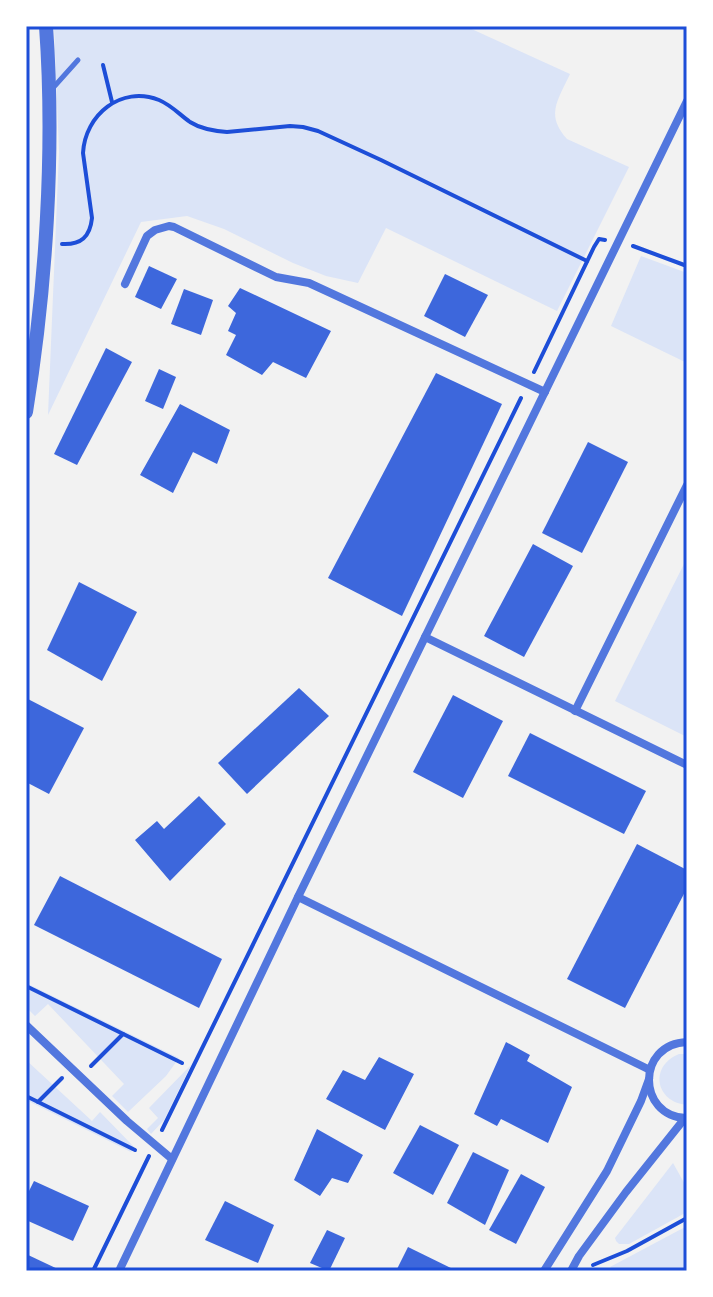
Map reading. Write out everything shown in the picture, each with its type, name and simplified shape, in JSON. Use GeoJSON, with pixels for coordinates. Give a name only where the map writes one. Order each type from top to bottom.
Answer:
{"type":"FeatureCollection","features":[{"type":"Feature","properties":{"kind":"street"},"geometry":{"type":"LineString","coordinates":[[26,412],[45,242],[46,26]]}},
{"type":"Feature","properties":{"kind":"street"},"geometry":{"type":"LineString","coordinates":[[119,1271],[687,101]]}},
{"type":"Feature","properties":{"kind":"street"},"geometry":{"type":"LineString","coordinates":[[125,284],[147,236],[155,230],[174,227],[276,277],[309,283],[545,392]]}},
{"type":"Feature","properties":{"kind":"street"},"geometry":{"type":"LineString","coordinates":[[575,711],[687,485]]}},
{"type":"Feature","properties":{"kind":"street"},"geometry":{"type":"LineString","coordinates":[[425,637],[687,765]]}},
{"type":"Feature","properties":{"kind":"street"},"geometry":{"type":"LineString","coordinates":[[298,897],[649,1074]]}},
{"type":"Feature","properties":{"kind":"street"},"geometry":{"type":"LineString","coordinates":[[26,1025],[127,1121],[172,1159]]}},
{"type":"Feature","properties":{"kind":"street"},"geometry":{"type":"LineString","coordinates":[[544,1271],[607,1171],[641,1101],[653,1062],[663,1050],[687,1042]]}},
{"type":"Feature","properties":{"kind":"street"},"geometry":{"type":"LineString","coordinates":[[649,1074],[652,1096],[659,1107],[674,1117],[686,1118]]}},
{"type":"Feature","properties":{"kind":"street"},"geometry":{"type":"LineString","coordinates":[[571,1271],[626,1192],[686,1118]]}},
{"type":"Feature","properties":{"kind":"lane"},"geometry":{"type":"LineString","coordinates":[[48,93],[78,60]]}},
{"type":"Feature","properties":{"kind":"path"},"geometry":{"type":"LineString","coordinates":[[103,65],[112,103]]}},
{"type":"Feature","properties":{"kind":"path"},"geometry":{"type":"LineString","coordinates":[[56,243],[79,242],[87,236],[92,218],[85,169],[86,133],[101,110],[132,96],[156,98],[194,124],[218,132],[290,126],[318,131],[587,261]]}},
{"type":"Feature","properties":{"kind":"path"},"geometry":{"type":"LineString","coordinates":[[93,1271],[587,261],[599,239],[606,240]]}},
{"type":"Feature","properties":{"kind":"path"},"geometry":{"type":"LineString","coordinates":[[629,251],[632,246],[687,266]]}},
{"type":"Feature","properties":{"kind":"path"},"geometry":{"type":"LineString","coordinates":[[26,986],[182,1063]]}},
{"type":"Feature","properties":{"kind":"path"},"geometry":{"type":"LineString","coordinates":[[80,1077],[123,1034]]}},
{"type":"Feature","properties":{"kind":"path"},"geometry":{"type":"LineString","coordinates":[[38,1102],[71,1068]]}},
{"type":"Feature","properties":{"kind":"path"},"geometry":{"type":"LineString","coordinates":[[26,1096],[135,1150]]}},
{"type":"Feature","properties":{"kind":"path"},"geometry":{"type":"LineString","coordinates":[[593,1265],[627,1251],[687,1218]]}},
{"type":"Feature","properties":{"kind":"shaded area"},"geometry":{"type":"Polygon","coordinates":[[[54,26],[465,26],[570,74],[556,107],[556,122],[560,130],[567,139],[629,167],[557,311],[386,228],[358,283],[326,276],[224,229],[187,216],[141,222],[48,415],[59,152],[54,26]]]}},
{"type":"Feature","properties":{"kind":"shaded area"},"geometry":{"type":"Polygon","coordinates":[[[641,256],[687,273],[687,363],[611,326],[641,256]]]}},
{"type":"Feature","properties":{"kind":"shaded area"},"geometry":{"type":"Polygon","coordinates":[[[687,558],[687,737],[615,701],[687,558]]]}},
{"type":"Feature","properties":{"kind":"shaded area"},"geometry":{"type":"Polygon","coordinates":[[[26,983],[179,1058],[166,1076],[128,1112],[112,1096],[124,1084],[48,1004],[35,1016],[26,1007],[26,983]]]}},
{"type":"Feature","properties":{"kind":"shaded area"},"geometry":{"type":"Polygon","coordinates":[[[679,1054],[687,1054],[687,1105],[668,1097],[660,1083],[663,1067],[679,1054]]]}},
{"type":"Feature","properties":{"kind":"shaded area"},"geometry":{"type":"Polygon","coordinates":[[[26,1060],[92,1121],[100,1112],[134,1147],[131,1152],[26,1100],[26,1060]]]}},
{"type":"Feature","properties":{"kind":"shaded area"},"geometry":{"type":"Polygon","coordinates":[[[191,1065],[164,1120],[151,1134],[147,1129],[158,1118],[149,1108],[191,1065]]]}},
{"type":"Feature","properties":{"kind":"shaded area"},"geometry":{"type":"Polygon","coordinates":[[[673,1163],[687,1188],[687,1212],[629,1244],[619,1244],[615,1238],[673,1163]]]}},
{"type":"Feature","properties":{"kind":"shaded area"},"geometry":{"type":"Polygon","coordinates":[[[687,1226],[687,1271],[617,1271],[610,1267],[687,1226]]]}},
{"type":"Feature","properties":{"kind":"building"},"geometry":{"type":"Polygon","coordinates":[[[149,266],[177,279],[161,309],[135,297],[149,266]]]}},
{"type":"Feature","properties":{"kind":"building"},"geometry":{"type":"Polygon","coordinates":[[[445,274],[488,295],[465,337],[424,316],[445,274]]]}},
{"type":"Feature","properties":{"kind":"building"},"geometry":{"type":"Polygon","coordinates":[[[240,288],[331,331],[306,378],[273,362],[262,375],[226,355],[236,335],[228,331],[236,313],[228,306],[240,288]]]}},
{"type":"Feature","properties":{"kind":"building"},"geometry":{"type":"Polygon","coordinates":[[[184,289],[213,300],[201,335],[171,324],[184,289]]]}},
{"type":"Feature","properties":{"kind":"building"},"geometry":{"type":"Polygon","coordinates":[[[106,348],[132,362],[77,465],[54,454],[106,348]]]}},
{"type":"Feature","properties":{"kind":"building"},"geometry":{"type":"Polygon","coordinates":[[[159,369],[176,377],[163,409],[145,401],[159,369]]]}},
{"type":"Feature","properties":{"kind":"building"},"geometry":{"type":"Polygon","coordinates":[[[436,373],[502,404],[402,616],[328,578],[436,373]]]}},
{"type":"Feature","properties":{"kind":"building"},"geometry":{"type":"Polygon","coordinates":[[[180,404],[230,430],[217,464],[193,452],[173,493],[140,475],[180,404]]]}},
{"type":"Feature","properties":{"kind":"building"},"geometry":{"type":"Polygon","coordinates":[[[588,442],[628,462],[582,553],[542,533],[588,442]]]}},
{"type":"Feature","properties":{"kind":"building"},"geometry":{"type":"Polygon","coordinates":[[[533,544],[573,566],[524,657],[484,636],[533,544]]]}},
{"type":"Feature","properties":{"kind":"building"},"geometry":{"type":"Polygon","coordinates":[[[79,582],[137,612],[102,681],[47,650],[79,582]]]}},
{"type":"Feature","properties":{"kind":"building"},"geometry":{"type":"Polygon","coordinates":[[[299,688],[329,716],[247,794],[218,763],[299,688]]]}},
{"type":"Feature","properties":{"kind":"building"},"geometry":{"type":"Polygon","coordinates":[[[453,695],[503,721],[463,798],[413,772],[453,695]]]}},
{"type":"Feature","properties":{"kind":"building"},"geometry":{"type":"Polygon","coordinates":[[[26,698],[84,728],[49,794],[26,782],[26,698]]]}},
{"type":"Feature","properties":{"kind":"building"},"geometry":{"type":"Polygon","coordinates":[[[530,733],[646,791],[624,834],[508,776],[530,733]]]}},
{"type":"Feature","properties":{"kind":"building"},"geometry":{"type":"Polygon","coordinates":[[[199,796],[226,824],[170,881],[135,840],[157,821],[164,829],[199,796]]]}},
{"type":"Feature","properties":{"kind":"building"},"geometry":{"type":"Polygon","coordinates":[[[637,844],[687,870],[687,888],[625,1008],[567,979],[637,844]]]}},
{"type":"Feature","properties":{"kind":"building"},"geometry":{"type":"Polygon","coordinates":[[[60,876],[222,959],[199,1008],[34,925],[60,876]]]}},
{"type":"Feature","properties":{"kind":"building"},"geometry":{"type":"Polygon","coordinates":[[[506,1042],[530,1055],[527,1061],[572,1087],[548,1143],[501,1119],[497,1126],[474,1114],[506,1042]]]}},
{"type":"Feature","properties":{"kind":"building"},"geometry":{"type":"Polygon","coordinates":[[[379,1057],[414,1074],[385,1130],[326,1099],[343,1070],[365,1080],[379,1057]]]}},
{"type":"Feature","properties":{"kind":"building"},"geometry":{"type":"Polygon","coordinates":[[[420,1125],[459,1145],[433,1195],[393,1173],[420,1125]]]}},
{"type":"Feature","properties":{"kind":"building"},"geometry":{"type":"Polygon","coordinates":[[[317,1129],[363,1155],[348,1183],[332,1178],[320,1196],[294,1180],[317,1129]]]}},
{"type":"Feature","properties":{"kind":"building"},"geometry":{"type":"Polygon","coordinates":[[[473,1152],[509,1170],[485,1225],[447,1203],[473,1152]]]}},
{"type":"Feature","properties":{"kind":"building"},"geometry":{"type":"Polygon","coordinates":[[[521,1174],[545,1187],[516,1244],[489,1230],[521,1174]]]}},
{"type":"Feature","properties":{"kind":"building"},"geometry":{"type":"Polygon","coordinates":[[[34,1181],[89,1206],[73,1241],[26,1220],[26,1197],[34,1181]]]}},
{"type":"Feature","properties":{"kind":"building"},"geometry":{"type":"Polygon","coordinates":[[[225,1201],[274,1225],[258,1263],[205,1240],[225,1201]]]}},
{"type":"Feature","properties":{"kind":"building"},"geometry":{"type":"Polygon","coordinates":[[[327,1230],[345,1238],[329,1271],[310,1263],[327,1230]]]}},
{"type":"Feature","properties":{"kind":"building"},"geometry":{"type":"Polygon","coordinates":[[[408,1247],[457,1271],[396,1271],[408,1247]]]}},
{"type":"Feature","properties":{"kind":"building"},"geometry":{"type":"Polygon","coordinates":[[[26,1254],[62,1271],[26,1271],[26,1254]]]}}]}
